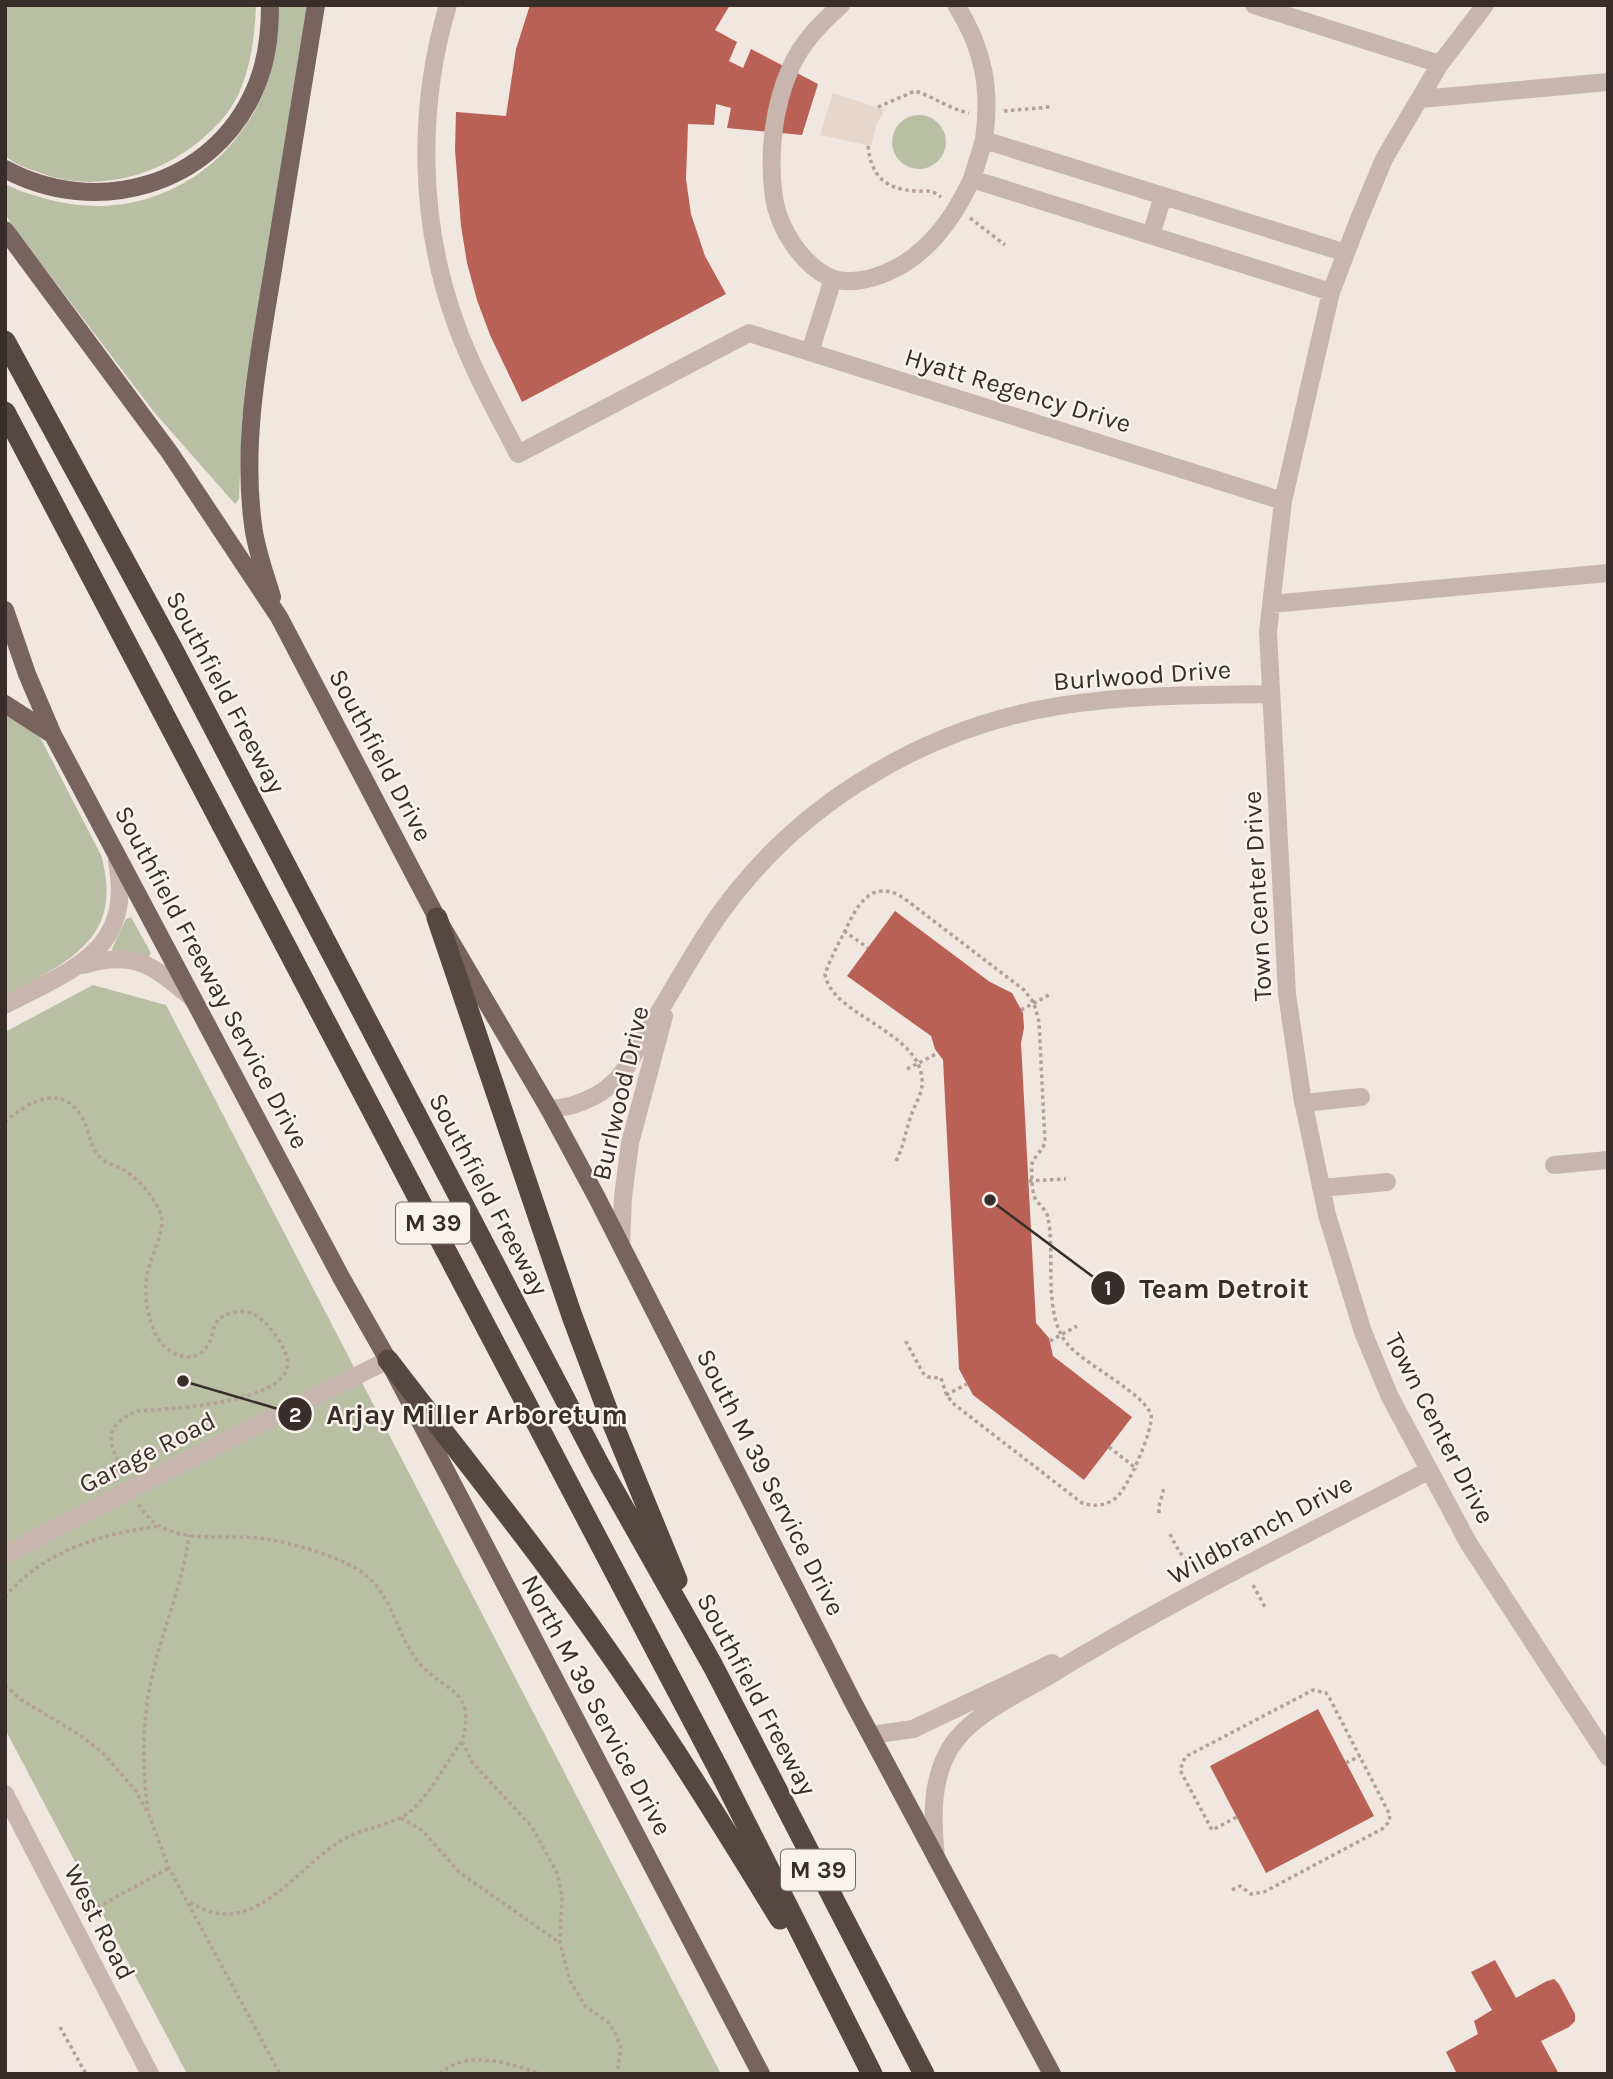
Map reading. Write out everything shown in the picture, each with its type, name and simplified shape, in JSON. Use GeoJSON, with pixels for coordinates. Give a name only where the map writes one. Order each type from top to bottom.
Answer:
{"type":"FeatureCollection","features":[{"type":"Feature","properties":{"kind":"highway","name":"Southfield Freeway"},"geometry":{"type":"LineString","coordinates":[[5,341],[178,661],[600,1466],[713,1666],[924,2074]]}},
{"type":"Feature","properties":{"kind":"highway","name":"M 39"},"geometry":{"type":"LineString","coordinates":[[5,412],[720,1772],[872,2074]]}},
{"type":"Feature","properties":{"kind":"highway"},"geometry":{"type":"LineString","coordinates":[[437,918],[584,1351],[713,1666]]}},
{"type":"Feature","properties":{"kind":"highway"},"geometry":{"type":"LineString","coordinates":[[388,1360],[562,1586],[640,1698],[695,1780],[853,2039]]}},
{"type":"Feature","properties":{"kind":"main road"},"geometry":{"type":"LineString","coordinates":[[5,169],[41,186],[66,192],[98,194],[137,188],[173,175],[196,161],[216,144],[238,119],[254,91],[265,60],[270,34],[270,5]]}},
{"type":"Feature","properties":{"kind":"main road"},"geometry":{"type":"LineString","coordinates":[[278,617],[256,545],[248,476],[248,447],[257,372],[316,5]]}},
{"type":"Feature","properties":{"kind":"main road"},"geometry":{"type":"LineString","coordinates":[[5,230],[170,453],[278,617]]}},
{"type":"Feature","properties":{"kind":"main road","name":"Southfield Freeway Service Drive"},"geometry":{"type":"LineString","coordinates":[[5,610],[27,674],[53,735],[388,1360]]}},
{"type":"Feature","properties":{"kind":"main road","name":"Southfield Drive"},"geometry":{"type":"LineString","coordinates":[[278,617],[437,918]]}},
{"type":"Feature","properties":{"kind":"main road"},"geometry":{"type":"LineString","coordinates":[[5,704],[53,735]]}},
{"type":"Feature","properties":{"kind":"main road","name":"South M 39 Service Drive"},"geometry":{"type":"LineString","coordinates":[[437,918],[549,1110],[621,1245],[872,1735],[1052,2074]]}},
{"type":"Feature","properties":{"kind":"main road","name":"North M 39 Service Drive"},"geometry":{"type":"LineString","coordinates":[[388,1360],[761,2074]]}},
{"type":"Feature","properties":{"kind":"street","name":"Hyatt Regency Drive"},"geometry":{"type":"LineString","coordinates":[[448,5],[436,58],[426,149],[428,200],[435,248],[455,324],[480,381],[518,454],[749,332],[1283,501]]}},
{"type":"Feature","properties":{"kind":"street"},"geometry":{"type":"LineString","coordinates":[[841,5],[814,32],[799,51],[790,69],[772,132],[774,200],[781,223],[794,245],[812,265],[833,278],[855,281],[874,278],[898,268],[937,236],[952,217],[972,179],[984,140],[986,81],[972,30],[956,5]]}},
{"type":"Feature","properties":{"kind":"street"},"geometry":{"type":"LineString","coordinates":[[1254,5],[1440,64]]}},
{"type":"Feature","properties":{"kind":"street","name":"Town Center Drive"},"geometry":{"type":"LineString","coordinates":[[1485,5],[1440,64],[1384,159],[1331,292],[1283,501],[1268,632],[1287,994],[1303,1103],[1327,1214],[1363,1332],[1390,1397],[1469,1544],[1608,1757]]}},
{"type":"Feature","properties":{"kind":"street"},"geometry":{"type":"LineString","coordinates":[[1420,99],[1608,82]]}},
{"type":"Feature","properties":{"kind":"street"},"geometry":{"type":"LineString","coordinates":[[984,140],[1346,253]]}},
{"type":"Feature","properties":{"kind":"street"},"geometry":{"type":"LineString","coordinates":[[972,179],[1331,292]]}},
{"type":"Feature","properties":{"kind":"street"},"geometry":{"type":"LineString","coordinates":[[1151,235],[1163,196]]}},
{"type":"Feature","properties":{"kind":"street"},"geometry":{"type":"LineString","coordinates":[[810,352],[833,278]]}},
{"type":"Feature","properties":{"kind":"street"},"geometry":{"type":"LineString","coordinates":[[1271,604],[1608,573]]}},
{"type":"Feature","properties":{"kind":"street","name":"Burlwood Drive"},"geometry":{"type":"LineString","coordinates":[[549,1110],[578,1103],[617,1079],[711,925],[738,889],[769,856],[835,799],[912,752],[986,722],[1063,704],[1116,697],[1271,694]]}},
{"type":"Feature","properties":{"kind":"street"},"geometry":{"type":"LineString","coordinates":[[5,1005],[74,968],[103,946],[115,924],[122,887],[115,851]]}},
{"type":"Feature","properties":{"kind":"street"},"geometry":{"type":"LineString","coordinates":[[74,968],[107,958],[128,959],[160,973],[194,1000]]}},
{"type":"Feature","properties":{"kind":"street","name":"Burlwood Drive"},"geometry":{"type":"LineString","coordinates":[[621,1245],[623,1197],[630,1143],[670,996]]}},
{"type":"Feature","properties":{"kind":"street"},"geometry":{"type":"LineString","coordinates":[[1303,1103],[1361,1097]]}},
{"type":"Feature","properties":{"kind":"street"},"geometry":{"type":"LineString","coordinates":[[1554,1165],[1608,1160]]}},
{"type":"Feature","properties":{"kind":"street"},"geometry":{"type":"LineString","coordinates":[[1321,1188],[1387,1182]]}},
{"type":"Feature","properties":{"kind":"street","name":"Garage Road"},"geometry":{"type":"LineString","coordinates":[[5,1555],[388,1360]]}},
{"type":"Feature","properties":{"kind":"street","name":"Wildbranch Drive"},"geometry":{"type":"LineString","coordinates":[[872,1735],[913,1729],[1116,1634],[1428,1471]]}},
{"type":"Feature","properties":{"kind":"street","name":"Wildbranch Drive"},"geometry":{"type":"LineString","coordinates":[[936,1858],[932,1818],[939,1775],[956,1740],[975,1721],[1116,1634]]}},
{"type":"Feature","properties":{"kind":"street","name":"West Road"},"geometry":{"type":"LineString","coordinates":[[5,1794],[150,2074]]}},
{"type":"Feature","properties":{"kind":"path"},"geometry":{"type":"LineString","coordinates":[[878,107],[915,90],[936,98],[955,110],[975,114]]}},
{"type":"Feature","properties":{"kind":"path"},"geometry":{"type":"LineString","coordinates":[[999,112],[1050,107]]}},
{"type":"Feature","properties":{"kind":"path"},"geometry":{"type":"LineString","coordinates":[[868,146],[870,166],[887,185],[915,191],[932,190],[948,201]]}},
{"type":"Feature","properties":{"kind":"path"},"geometry":{"type":"LineString","coordinates":[[968,217],[1005,245]]}},
{"type":"Feature","properties":{"kind":"path"},"geometry":{"type":"LineString","coordinates":[[896,1161],[904,1146],[909,1120],[922,1088],[921,1071],[901,1043],[830,989],[825,974],[855,908],[867,896],[882,891],[898,895],[1018,985],[1034,1003],[1039,1022],[1045,1142],[1032,1164],[1031,1181],[1034,1196],[1048,1218],[1055,1319],[1072,1349],[1148,1408],[1151,1427],[1123,1490],[1102,1505],[1082,1503],[964,1413],[946,1395],[941,1378],[928,1377],[923,1373],[904,1339]]}},
{"type":"Feature","properties":{"kind":"path"},"geometry":{"type":"LineString","coordinates":[[845,931],[868,948]]}},
{"type":"Feature","properties":{"kind":"path"},"geometry":{"type":"LineString","coordinates":[[1021,1010],[1049,995]]}},
{"type":"Feature","properties":{"kind":"path"},"geometry":{"type":"LineString","coordinates":[[907,1069],[938,1053]]}},
{"type":"Feature","properties":{"kind":"path"},"geometry":{"type":"LineString","coordinates":[[5,1122],[35,1101],[51,1097],[69,1103],[80,1114],[92,1146],[102,1160],[137,1178],[149,1193],[162,1217],[147,1275],[145,1298],[150,1321],[158,1339],[168,1350],[180,1356],[197,1356],[207,1347],[215,1324],[222,1315],[238,1311],[253,1314],[276,1337],[286,1353],[287,1367],[282,1376],[270,1386],[226,1403],[137,1411],[114,1424],[111,1436],[114,1453],[142,1511],[160,1526],[189,1535],[265,1539],[338,1560],[365,1575],[393,1609],[410,1650],[423,1667],[454,1690],[463,1703],[467,1721],[462,1741],[422,1798],[401,1818],[345,1839],[257,1907],[227,1915],[215,1914],[188,1901]]}},
{"type":"Feature","properties":{"kind":"path"},"geometry":{"type":"LineString","coordinates":[[1031,1181],[1066,1179]]}},
{"type":"Feature","properties":{"kind":"path"},"geometry":{"type":"LineString","coordinates":[[1050,1341],[1077,1326]]}},
{"type":"Feature","properties":{"kind":"path"},"geometry":{"type":"LineString","coordinates":[[946,1395],[967,1384]]}},
{"type":"Feature","properties":{"kind":"path"},"geometry":{"type":"LineString","coordinates":[[1109,1447],[1135,1467]]}},
{"type":"Feature","properties":{"kind":"path"},"geometry":{"type":"LineString","coordinates":[[1160,1513],[1162,1488]]}},
{"type":"Feature","properties":{"kind":"path"},"geometry":{"type":"LineString","coordinates":[[5,1597],[33,1570],[76,1545],[160,1526]]}},
{"type":"Feature","properties":{"kind":"path"},"geometry":{"type":"LineString","coordinates":[[1170,1534],[1180,1556],[1191,1562],[1204,1562],[1229,1550],[1237,1553]]}},
{"type":"Feature","properties":{"kind":"path"},"geometry":{"type":"LineString","coordinates":[[149,1815],[144,1761],[151,1682],[185,1564],[189,1535]]}},
{"type":"Feature","properties":{"kind":"path"},"geometry":{"type":"LineString","coordinates":[[1253,1585],[1266,1609]]}},
{"type":"Feature","properties":{"kind":"path"},"geometry":{"type":"LineString","coordinates":[[5,1685],[20,1699],[78,1734],[103,1753],[136,1791],[149,1815],[169,1868],[280,2074]]}},
{"type":"Feature","properties":{"kind":"path"},"geometry":{"type":"LineString","coordinates":[[1232,1890],[1240,1886],[1251,1894],[1264,1892],[1386,1826],[1390,1815],[1326,1693],[1313,1690],[1185,1757],[1180,1770],[1212,1830],[1237,1817]]}},
{"type":"Feature","properties":{"kind":"path"},"geometry":{"type":"LineString","coordinates":[[462,1741],[481,1772],[532,1827],[558,1875],[562,1897],[559,1943],[575,1992],[586,2007],[609,2023],[615,2032],[621,2048],[617,2074]]}},
{"type":"Feature","properties":{"kind":"path"},"geometry":{"type":"LineString","coordinates":[[1346,1763],[1360,1756]]}},
{"type":"Feature","properties":{"kind":"path"},"geometry":{"type":"LineString","coordinates":[[401,1818],[423,1831],[459,1872],[559,1943]]}},
{"type":"Feature","properties":{"kind":"path"},"geometry":{"type":"LineString","coordinates":[[70,1922],[169,1868]]}},
{"type":"Feature","properties":{"kind":"path"},"geometry":{"type":"LineString","coordinates":[[60,2027],[86,2074]]}},
{"type":"Feature","properties":{"kind":"path"},"geometry":{"type":"LineString","coordinates":[[440,2074],[456,2062],[476,2059],[504,2063],[541,2074]]}},
{"type":"Feature","properties":{"kind":"green space"},"geometry":{"type":"Polygon","coordinates":[[[5,5],[256,5],[246,75],[235,101],[210,132],[167,163],[116,180],[90,182],[38,172],[5,156],[5,5]]]}},
{"type":"Feature","properties":{"kind":"green space"},"geometry":{"type":"Polygon","coordinates":[[[278,5],[308,5],[242,420],[239,499],[235,504],[154,412],[18,233],[5,214],[5,184],[51,200],[97,206],[140,201],[179,185],[214,161],[242,130],[263,93],[276,51],[278,5]]]}},
{"type":"Feature","properties":{"kind":"green space"},"geometry":{"type":"Polygon","coordinates":[[[919,115],[938,123],[946,142],[938,161],[919,169],[900,161],[892,142],[900,123],[919,115]]]}},
{"type":"Feature","properties":{"kind":"green space"},"geometry":{"type":"Polygon","coordinates":[[[5,715],[24,722],[41,739],[101,855],[106,884],[105,908],[98,928],[86,944],[50,971],[5,995],[5,715]]]}},
{"type":"Feature","properties":{"kind":"green space"},"geometry":{"type":"Polygon","coordinates":[[[131,917],[151,953],[148,958],[114,952],[112,949],[126,919],[131,917]]]}},
{"type":"Feature","properties":{"kind":"green space"},"geometry":{"type":"Polygon","coordinates":[[[93,985],[166,1005],[721,2074],[187,2074],[5,1729],[5,1032],[93,985]]]}},
{"type":"Feature","properties":{"kind":"shaded area"},"geometry":{"type":"Polygon","coordinates":[[[833,93],[885,110],[877,123],[871,146],[820,135],[833,93]]]}},
{"type":"Feature","properties":{"kind":"building"},"geometry":{"type":"Polygon","coordinates":[[[530,5],[730,5],[715,30],[737,42],[729,61],[743,68],[751,49],[818,84],[802,135],[727,128],[731,108],[716,104],[714,125],[688,124],[686,179],[691,214],[705,256],[726,294],[522,402],[490,335],[467,263],[455,150],[456,112],[506,116],[516,49],[530,5]]]}},
{"type":"Feature","properties":{"kind":"building"},"geometry":{"type":"Polygon","coordinates":[[[895,911],[990,982],[1012,993],[1023,1013],[1021,1043],[1036,1323],[1049,1338],[1053,1356],[1132,1417],[1084,1480],[973,1395],[959,1369],[943,1060],[935,1049],[931,1036],[847,976],[895,911]]]}},
{"type":"Feature","properties":{"kind":"building"},"geometry":{"type":"Polygon","coordinates":[[[1318,1709],[1374,1816],[1266,1873],[1210,1766],[1318,1709]]]}},
{"type":"Feature","properties":{"kind":"building"},"geometry":{"type":"Polygon","coordinates":[[[1495,1960],[1516,1998],[1547,1981],[1554,1979],[1559,1984],[1575,2014],[1575,2021],[1569,2027],[1541,2041],[1559,2074],[1457,2074],[1446,2052],[1478,2034],[1474,2021],[1492,2010],[1471,1972],[1495,1960]]]}},
{"type":"Feature","properties":{"kind":"place","name":"Team Detroit"},"geometry":{"type":"Point","coordinates":[990,1200]}},
{"type":"Feature","properties":{"kind":"place","name":"Arjay Miller Arboretum"},"geometry":{"type":"Point","coordinates":[183,1381]}}]}
